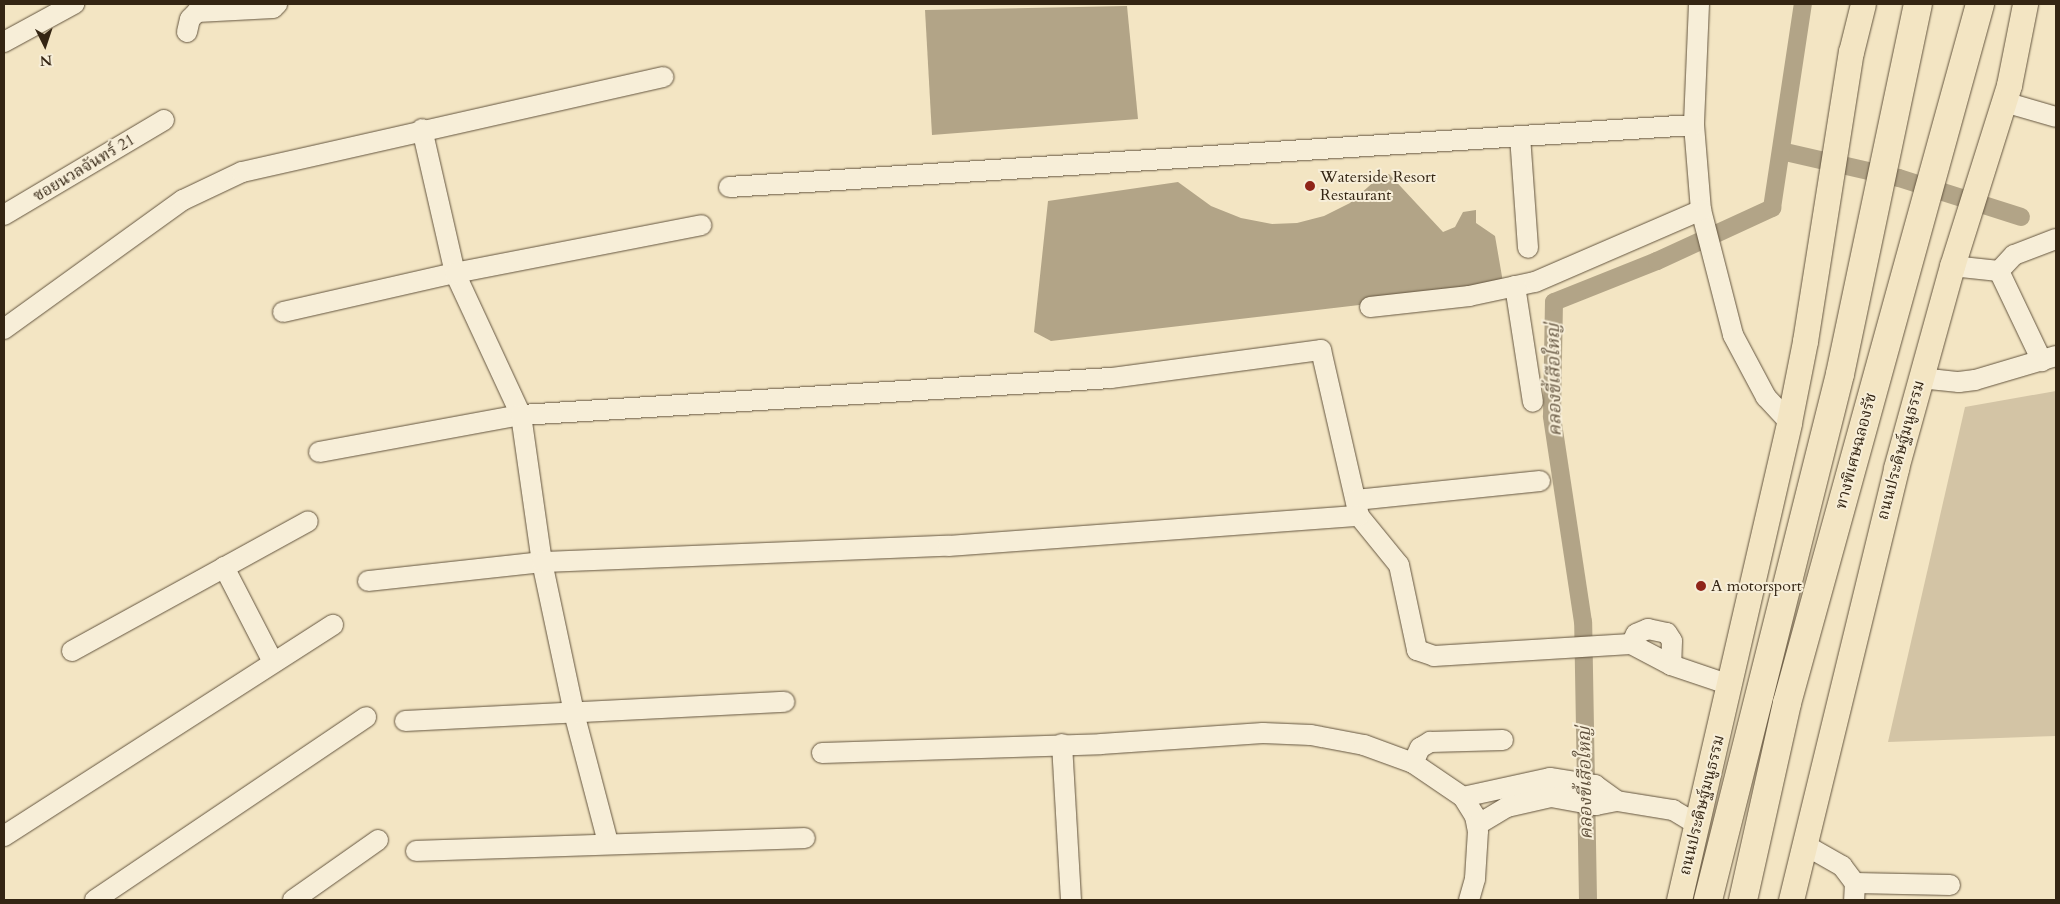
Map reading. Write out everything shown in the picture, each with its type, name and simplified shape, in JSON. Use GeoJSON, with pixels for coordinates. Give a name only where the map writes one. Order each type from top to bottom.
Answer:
{"type":"FeatureCollection","features":[{"type":"Feature","properties":{"kind":"highway"},"geometry":{"type":"LineString","coordinates":[[1708,900],[1840,374],[1918,4]]}},
{"type":"Feature","properties":{"kind":"highway","name":"ทางพิเศษฉลองรัช"},"geometry":{"type":"LineString","coordinates":[[1743,900],[1787,703],[1980,4]]}},
{"type":"Feature","properties":{"kind":"main road"},"geometry":{"type":"LineString","coordinates":[[1851,52],[1857,4]]}},
{"type":"Feature","properties":{"kind":"main road","name":"ถนนประดิษฐ์มนูธรรม"},"geometry":{"type":"LineString","coordinates":[[1679,900],[1698,825],[1789,422],[1851,52],[1863,4]]}},
{"type":"Feature","properties":{"kind":"main road","name":"ถนนประดิษฐ์มนูธรรม"},"geometry":{"type":"LineString","coordinates":[[1791,900],[1920,378],[1952,266],[2006,94],[2025,4]]}},
{"type":"Feature","properties":{"kind":"main road"},"geometry":{"type":"LineString","coordinates":[[2006,94],[2037,4]]}},
{"type":"Feature","properties":{"kind":"street"},"geometry":{"type":"LineString","coordinates":[[4,42],[74,4]]}},
{"type":"Feature","properties":{"kind":"street"},"geometry":{"type":"LineString","coordinates":[[187,32],[190,19],[197,12],[273,8],[277,4]]}},
{"type":"Feature","properties":{"kind":"street"},"geometry":{"type":"LineString","coordinates":[[1699,4],[1694,124],[1700,210],[1733,335],[1766,397],[1789,422]]}},
{"type":"Feature","properties":{"kind":"street"},"geometry":{"type":"LineString","coordinates":[[4,329],[183,200],[242,172],[422,129],[663,76]]}},
{"type":"Feature","properties":{"kind":"street"},"geometry":{"type":"LineString","coordinates":[[2006,94],[2056,117]]}},
{"type":"Feature","properties":{"kind":"street","name":"ซอยนวลจันทร์ 21"},"geometry":{"type":"LineString","coordinates":[[4,215],[164,120]]}},
{"type":"Feature","properties":{"kind":"street"},"geometry":{"type":"LineString","coordinates":[[730,187],[1694,124]]}},
{"type":"Feature","properties":{"kind":"street"},"geometry":{"type":"LineString","coordinates":[[422,129],[455,273],[521,415],[542,562],[574,713],[608,842]]}},
{"type":"Feature","properties":{"kind":"street"},"geometry":{"type":"LineString","coordinates":[[1520,136],[1528,248]]}},
{"type":"Feature","properties":{"kind":"street"},"geometry":{"type":"LineString","coordinates":[[1370,307],[1469,296],[1535,282],[1700,210]]}},
{"type":"Feature","properties":{"kind":"street"},"geometry":{"type":"LineString","coordinates":[[283,312],[455,273],[701,225]]}},
{"type":"Feature","properties":{"kind":"street"},"geometry":{"type":"LineString","coordinates":[[1999,271],[2014,255],[2056,239]]}},
{"type":"Feature","properties":{"kind":"street"},"geometry":{"type":"LineString","coordinates":[[1952,266],[1999,271]]}},
{"type":"Feature","properties":{"kind":"street"},"geometry":{"type":"LineString","coordinates":[[1920,378],[1959,382],[1975,380],[2049,359],[1999,271]]}},
{"type":"Feature","properties":{"kind":"street"},"geometry":{"type":"LineString","coordinates":[[1515,286],[1533,402]]}},
{"type":"Feature","properties":{"kind":"street"},"geometry":{"type":"LineString","coordinates":[[319,452],[521,415],[1111,378],[1320,350],[1358,508],[1398,565],[1418,650],[1434,656],[1561,646],[1630,644],[1671,665],[1730,685]]}},
{"type":"Feature","properties":{"kind":"street"},"geometry":{"type":"LineString","coordinates":[[368,581],[542,562],[948,546],[1358,508],[1540,481]]}},
{"type":"Feature","properties":{"kind":"street"},"geometry":{"type":"LineString","coordinates":[[72,651],[308,521]]}},
{"type":"Feature","properties":{"kind":"street"},"geometry":{"type":"LineString","coordinates":[[224,567],[273,662]]}},
{"type":"Feature","properties":{"kind":"street"},"geometry":{"type":"LineString","coordinates":[[4,836],[333,625]]}},
{"type":"Feature","properties":{"kind":"street"},"geometry":{"type":"LineString","coordinates":[[1630,644],[1636,634],[1648,629],[1667,632],[1672,641],[1671,665]]}},
{"type":"Feature","properties":{"kind":"street"},"geometry":{"type":"LineString","coordinates":[[405,721],[785,702]]}},
{"type":"Feature","properties":{"kind":"street"},"geometry":{"type":"LineString","coordinates":[[95,900],[366,717]]}},
{"type":"Feature","properties":{"kind":"street"},"geometry":{"type":"LineString","coordinates":[[822,753],[1062,744],[1263,733],[1311,735],[1364,745],[1414,763],[1463,797],[1477,825],[1476,879],[1469,900]]}},
{"type":"Feature","properties":{"kind":"street"},"geometry":{"type":"LineString","coordinates":[[1414,763],[1420,748],[1430,742],[1503,740]]}},
{"type":"Feature","properties":{"kind":"street"},"geometry":{"type":"LineString","coordinates":[[1062,744],[1070,900]]}},
{"type":"Feature","properties":{"kind":"street"},"geometry":{"type":"LineString","coordinates":[[1463,797],[1527,780],[1550,778],[1585,783],[1617,800],[1673,810],[1698,825]]}},
{"type":"Feature","properties":{"kind":"street"},"geometry":{"type":"LineString","coordinates":[[1477,825],[1507,807],[1534,798],[1575,801],[1596,805],[1617,800]]}},
{"type":"Feature","properties":{"kind":"street"},"geometry":{"type":"LineString","coordinates":[[416,851],[608,842],[805,838]]}},
{"type":"Feature","properties":{"kind":"street"},"geometry":{"type":"LineString","coordinates":[[293,900],[378,840]]}},
{"type":"Feature","properties":{"kind":"street"},"geometry":{"type":"LineString","coordinates":[[1805,844],[1842,866],[1854,892],[1950,885]]}},
{"type":"Feature","properties":{"kind":"shaded area"},"geometry":{"type":"Polygon","coordinates":[[[1127,6],[1138,119],[932,135],[925,10],[1127,6]]]}},
{"type":"Feature","properties":{"kind":"shaded area"},"geometry":{"type":"Polygon","coordinates":[[[1389,174],[1443,232],[1455,227],[1463,212],[1476,210],[1476,223],[1495,236],[1504,288],[1051,341],[1034,332],[1048,201],[1178,182],[1211,206],[1241,218],[1272,224],[1297,223],[1324,216],[1350,203],[1377,179],[1389,174]]]}},
{"type":"Feature","properties":{"kind":"shaded area"},"geometry":{"type":"Polygon","coordinates":[[[2056,391],[2056,736],[1888,742],[1965,407],[2056,391]]]}},
{"type":"Feature","properties":{"kind":"waterway","name":"คลองขี้เสือใหญ่"},"geometry":{"type":"LineString","coordinates":[[1588,900],[1583,622],[1552,416],[1554,302],[1657,261],[1772,208],[1803,4]]}},
{"type":"Feature","properties":{"kind":"waterway"},"geometry":{"type":"LineString","coordinates":[[1781,151],[1899,178],[2021,217]]}},
{"type":"Feature","properties":{"kind":"place","name":"Waterside Resort Restaurant"},"geometry":{"type":"Point","coordinates":[1310,186]}},
{"type":"Feature","properties":{"kind":"place","name":"A motorsport"},"geometry":{"type":"Point","coordinates":[1701,586]}}]}
